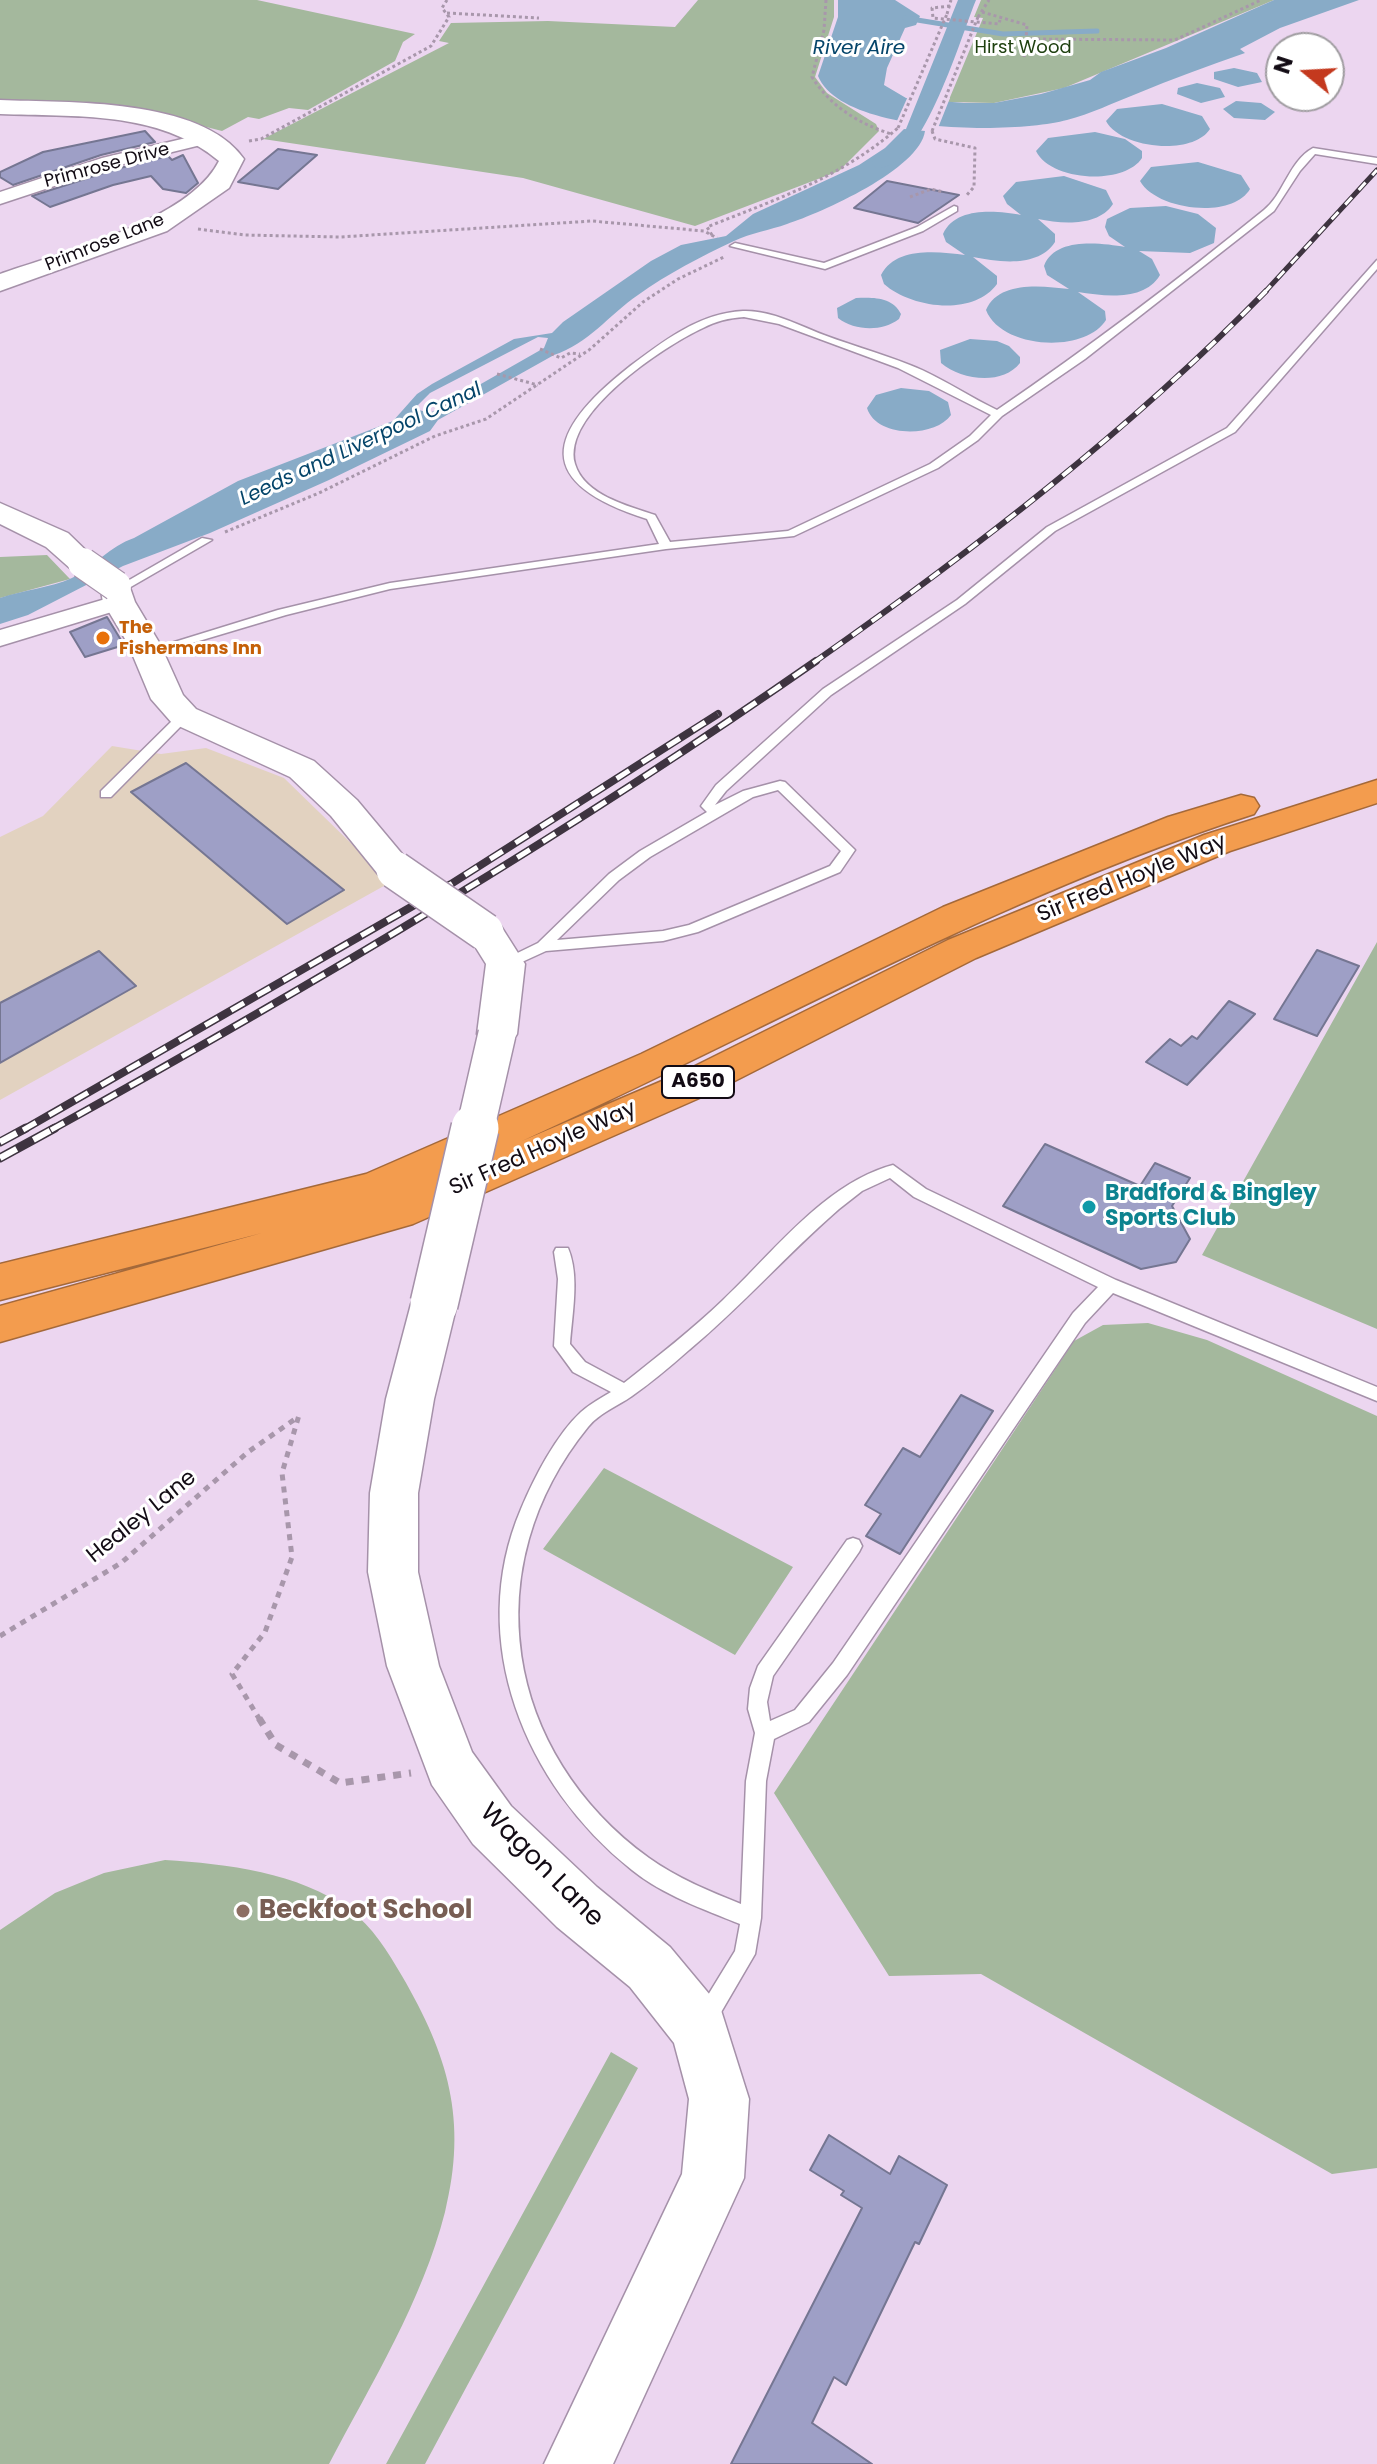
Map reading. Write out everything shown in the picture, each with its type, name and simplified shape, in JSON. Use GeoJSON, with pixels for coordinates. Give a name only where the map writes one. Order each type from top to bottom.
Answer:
{"type":"FeatureCollection","features":[{"type":"Feature","properties":{"kind":"highway","name":"Sir Fred Hoyle Way"},"geometry":{"type":"LineString","coordinates":[[0,1282],[376,1188],[655,1064],[956,916],[1181,825],[1377,764]]}},
{"type":"Feature","properties":{"kind":"highway","name":"Sir Fred Hoyle Way"},"geometry":{"type":"LineString","coordinates":[[0,1324],[398,1212],[698,1082],[962,949],[1217,843],[1377,791]]}},
{"type":"Feature","properties":{"kind":"street"},"geometry":{"type":"LineString","coordinates":[[0,107],[162,121],[214,143]]}},
{"type":"Feature","properties":{"kind":"street","name":"Primrose Drive"},"geometry":{"type":"LineString","coordinates":[[2,196],[109,162],[214,143]]}},
{"type":"Feature","properties":{"kind":"street","name":"Primrose Lane"},"geometry":{"type":"LineString","coordinates":[[0,283],[158,226],[220,183],[232,159],[214,143]]}},
{"type":"Feature","properties":{"kind":"street"},"geometry":{"type":"LineString","coordinates":[[0,512],[57,540],[118,593],[168,699],[184,716],[302,769],[344,808],[395,870],[496,948]]}},
{"type":"Feature","properties":{"kind":"street"},"geometry":{"type":"LineString","coordinates":[[0,638],[118,593]]}},
{"type":"Feature","properties":{"kind":"street","name":"Wagon Lane"},"geometry":{"type":"LineString","coordinates":[[496,948],[497,1034],[410,1399],[394,1493],[393,1572],[413,1666],[451,1767],[492,1825],[577,1907],[650,1967],[699,2028],[719,2099],[713,2178],[578,2464]]}},
{"type":"Feature","properties":{"kind":"lane"},"geometry":{"type":"LineString","coordinates":[[148,652],[282,612],[390,586],[666,546],[790,534],[934,466],[974,438],[998,414],[1081,357],[1271,209],[1294,178],[1304,158],[1313,151],[1377,161]]}},
{"type":"Feature","properties":{"kind":"lane"},"geometry":{"type":"LineString","coordinates":[[735,246],[825,266],[920,229],[954,209]]}},
{"type":"Feature","properties":{"kind":"lane"},"geometry":{"type":"LineString","coordinates":[[716,813],[708,806],[721,788],[827,692],[961,602],[1051,529],[1231,430],[1377,263]]}},
{"type":"Feature","properties":{"kind":"lane"},"geometry":{"type":"LineString","coordinates":[[666,546],[651,517],[606,502],[585,487],[574,474],[567,455],[572,430],[589,405],[664,346],[706,322],[740,314],[775,319],[929,377],[963,399],[998,414]]}},
{"type":"Feature","properties":{"kind":"lane"},"geometry":{"type":"LineString","coordinates":[[118,593],[206,540]]}},
{"type":"Feature","properties":{"kind":"lane"},"geometry":{"type":"LineString","coordinates":[[106,794],[184,716]]}},
{"type":"Feature","properties":{"kind":"lane"},"geometry":{"type":"LineString","coordinates":[[496,948],[543,946],[663,936],[693,929],[835,869],[848,850],[780,785],[748,794],[614,877],[543,946]]}},
{"type":"Feature","properties":{"kind":"lane"},"geometry":{"type":"LineString","coordinates":[[751,1918],[672,1885],[637,1861],[595,1824],[553,1767],[526,1716],[507,1651],[506,1585],[522,1523],[547,1469],[584,1420],[710,1324],[862,1181],[885,1171],[893,1171],[920,1193],[1110,1285],[1377,1394]]}},
{"type":"Feature","properties":{"kind":"lane"},"geometry":{"type":"LineString","coordinates":[[562,1252],[566,1279],[562,1346],[579,1367],[625,1391]]}},
{"type":"Feature","properties":{"kind":"lane"},"geometry":{"type":"LineString","coordinates":[[765,1733],[802,1716],[840,1669],[1079,1318],[1110,1285]]}},
{"type":"Feature","properties":{"kind":"lane"},"geometry":{"type":"LineString","coordinates":[[699,2028],[745,1954],[751,1918],[756,1781],[765,1733],[756,1713],[757,1694],[765,1672],[853,1546]]}},
{"type":"Feature","properties":{"kind":"path"},"geometry":{"type":"LineString","coordinates":[[214,143],[261,139],[431,46],[449,17],[442,8],[447,0]]}},
{"type":"Feature","properties":{"kind":"path"},"geometry":{"type":"LineString","coordinates":[[826,0],[824,30],[812,77],[822,94],[849,116],[891,134]]}},
{"type":"Feature","properties":{"kind":"path"},"geometry":{"type":"LineString","coordinates":[[158,226],[249,238],[325,238],[579,221],[665,227],[713,236],[707,227],[829,178],[898,128],[951,0]]}},
{"type":"Feature","properties":{"kind":"path"},"geometry":{"type":"LineString","coordinates":[[982,12],[989,0]]}},
{"type":"Feature","properties":{"kind":"path"},"geometry":{"type":"LineString","coordinates":[[954,209],[974,187],[975,148],[935,139],[932,131],[978,17],[994,0]]}},
{"type":"Feature","properties":{"kind":"path"},"geometry":{"type":"LineString","coordinates":[[1026,37],[1117,42],[1175,40],[1261,0]]}},
{"type":"Feature","properties":{"kind":"path"},"geometry":{"type":"LineString","coordinates":[[950,6],[932,8],[933,18],[999,24],[1000,20]]}},
{"type":"Feature","properties":{"kind":"path"},"geometry":{"type":"LineString","coordinates":[[982,12],[1028,28],[1024,57]]}},
{"type":"Feature","properties":{"kind":"path"},"geometry":{"type":"LineString","coordinates":[[446,13],[539,18]]}},
{"type":"Feature","properties":{"kind":"path"},"geometry":{"type":"LineString","coordinates":[[206,540],[345,482],[435,436],[464,429],[538,386],[661,290],[702,266],[741,252],[735,246]]}},
{"type":"Feature","properties":{"kind":"path"},"geometry":{"type":"LineString","coordinates":[[540,349],[555,355],[582,354]]}},
{"type":"Feature","properties":{"kind":"path"},"geometry":{"type":"LineString","coordinates":[[497,374],[512,380],[523,379],[538,386]]}},
{"type":"Feature","properties":{"kind":"path","name":"Healey Lane"},"geometry":{"type":"LineString","coordinates":[[0,1636],[121,1563],[248,1452],[299,1415],[282,1473],[292,1557],[265,1632],[232,1674],[276,1745],[340,1783],[451,1767]]}},
{"type":"Feature","properties":{"kind":"shaded area"},"geometry":{"type":"Polygon","coordinates":[[[112,746],[161,754],[206,748],[284,778],[391,882],[0,1100],[0,837],[43,816],[112,746]]]}},
{"type":"Feature","properties":{"kind":"green space"},"geometry":{"type":"Polygon","coordinates":[[[0,0],[257,0],[415,34],[403,42],[395,61],[308,110],[289,108],[259,119],[248,117],[222,131],[155,114],[0,101],[0,0]]]}},
{"type":"Feature","properties":{"kind":"green space"},"geometry":{"type":"Polygon","coordinates":[[[698,0],[834,0],[834,17],[815,77],[827,93],[876,124],[879,131],[839,171],[695,226],[523,178],[263,139],[449,43],[439,41],[451,23],[548,21],[675,27],[698,0]]]}},
{"type":"Feature","properties":{"kind":"green space","name":"Hirst Wood"},"geometry":{"type":"Polygon","coordinates":[[[981,0],[1274,0],[1064,88],[994,103],[948,102],[983,18],[974,17],[981,0]]]}},
{"type":"Feature","properties":{"kind":"green space"},"geometry":{"type":"Polygon","coordinates":[[[47,555],[70,579],[0,598],[0,557],[47,555]]]}},
{"type":"Feature","properties":{"kind":"green space"},"geometry":{"type":"Polygon","coordinates":[[[1377,942],[1377,1329],[1202,1255],[1377,942]]]}},
{"type":"Feature","properties":{"kind":"green space"},"geometry":{"type":"Polygon","coordinates":[[[1148,1323],[1207,1340],[1377,1416],[1377,2168],[1332,2174],[981,1974],[889,1976],[774,1793],[1074,1341],[1103,1325],[1148,1323]]]}},
{"type":"Feature","properties":{"kind":"green space"},"geometry":{"type":"Polygon","coordinates":[[[604,1468],[793,1567],[735,1655],[543,1549],[604,1468]]]}},
{"type":"Feature","properties":{"kind":"green space"},"geometry":{"type":"Polygon","coordinates":[[[165,1860],[261,1872],[308,1887],[350,1910],[372,1932],[418,2005],[442,2061],[454,2118],[452,2179],[445,2212],[410,2310],[329,2464],[0,2464],[0,1930],[55,1893],[104,1873],[165,1860]]]}},
{"type":"Feature","properties":{"kind":"green space"},"geometry":{"type":"Polygon","coordinates":[[[611,2052],[638,2068],[425,2464],[386,2464],[611,2052]]]}},
{"type":"Feature","properties":{"kind":"water","name":"River Aire"},"geometry":{"type":"Polygon","coordinates":[[[838,0],[895,0],[920,16],[916,25],[905,28],[887,68],[884,85],[906,98],[994,103],[1090,80],[1101,72],[1166,48],[1274,0],[1359,0],[1265,32],[1265,36],[1240,49],[1245,53],[1076,118],[1010,127],[972,128],[894,120],[860,110],[833,95],[818,76],[838,17],[838,0]]]}},
{"type":"Feature","properties":{"kind":"water"},"geometry":{"type":"Polygon","coordinates":[[[1234,68],[1257,73],[1262,82],[1238,87],[1214,79],[1214,72],[1234,68]]]}},
{"type":"Feature","properties":{"kind":"water"},"geometry":{"type":"Polygon","coordinates":[[[1197,83],[1220,88],[1225,97],[1201,103],[1177,94],[1178,88],[1197,83]]]}},
{"type":"Feature","properties":{"kind":"water"},"geometry":{"type":"Polygon","coordinates":[[[1236,101],[1261,103],[1265,106],[1265,112],[1275,112],[1265,120],[1234,118],[1223,109],[1236,101]]]}},
{"type":"Feature","properties":{"kind":"water"},"geometry":{"type":"Polygon","coordinates":[[[1162,104],[1202,116],[1210,129],[1201,138],[1189,143],[1157,146],[1126,138],[1106,121],[1117,109],[1162,104]]]}},
{"type":"Feature","properties":{"kind":"water"},"geometry":{"type":"Polygon","coordinates":[[[904,129],[925,131],[919,145],[906,160],[867,188],[802,218],[740,238],[685,266],[638,295],[577,344],[438,420],[430,431],[329,480],[210,533],[123,566],[28,615],[0,624],[0,598],[72,578],[117,546],[238,481],[393,421],[417,394],[432,384],[514,339],[552,333],[563,322],[651,261],[681,245],[726,236],[753,214],[859,165],[885,148],[904,129]],[[538,337],[430,393],[418,405],[419,410],[430,413],[544,348],[548,338],[538,337]]]}},
{"type":"Feature","properties":{"kind":"water"},"geometry":{"type":"Polygon","coordinates":[[[1095,132],[1125,139],[1142,151],[1142,158],[1120,173],[1088,176],[1056,169],[1036,151],[1048,138],[1095,132]]]}},
{"type":"Feature","properties":{"kind":"water"},"geometry":{"type":"Polygon","coordinates":[[[1198,162],[1241,175],[1250,189],[1241,199],[1227,205],[1194,208],[1161,199],[1140,181],[1151,167],[1198,162]]]}},
{"type":"Feature","properties":{"kind":"water"},"geometry":{"type":"Polygon","coordinates":[[[1064,176],[1106,190],[1113,204],[1098,217],[1079,222],[1038,219],[1055,234],[1055,242],[1039,256],[1017,261],[973,257],[997,276],[997,284],[986,294],[958,305],[942,305],[910,299],[884,284],[881,275],[888,266],[907,255],[931,252],[965,255],[946,242],[943,234],[957,219],[978,212],[1021,215],[1007,204],[1003,196],[1016,182],[1064,176]]]}},
{"type":"Feature","properties":{"kind":"water"},"geometry":{"type":"Polygon","coordinates":[[[1166,206],[1198,214],[1216,228],[1214,243],[1190,253],[1139,251],[1152,259],[1160,275],[1144,290],[1123,295],[1078,292],[1105,311],[1106,320],[1095,331],[1063,342],[1025,339],[1008,333],[995,323],[986,310],[992,300],[1011,289],[1035,286],[1069,289],[1047,275],[1044,266],[1058,250],[1079,244],[1125,247],[1109,236],[1105,227],[1107,219],[1130,208],[1166,206]]]}},
{"type":"Feature","properties":{"kind":"water"},"geometry":{"type":"Polygon","coordinates":[[[856,298],[888,301],[901,314],[899,319],[885,326],[868,328],[838,318],[837,308],[856,298]]]}},
{"type":"Feature","properties":{"kind":"water"},"geometry":{"type":"Polygon","coordinates":[[[970,339],[997,341],[1009,346],[1020,357],[1020,363],[1003,375],[981,378],[959,373],[941,363],[940,350],[970,339]]]}},
{"type":"Feature","properties":{"kind":"water"},"geometry":{"type":"Polygon","coordinates":[[[901,388],[929,391],[948,402],[951,415],[943,423],[920,431],[882,425],[867,408],[876,395],[901,388]]]}},
{"type":"Feature","properties":{"kind":"pier"},"geometry":{"type":"Polygon","coordinates":[[[909,94],[950,98],[938,128],[896,123],[909,94]]]}},
{"type":"Feature","properties":{"kind":"building"},"geometry":{"type":"Polygon","coordinates":[[[145,131],[155,142],[101,155],[13,185],[0,177],[0,172],[43,152],[145,131]]]}},
{"type":"Feature","properties":{"kind":"building"},"geometry":{"type":"Polygon","coordinates":[[[278,149],[317,155],[278,189],[238,182],[278,149]]]}},
{"type":"Feature","properties":{"kind":"building"},"geometry":{"type":"Polygon","coordinates":[[[183,155],[198,183],[186,193],[163,189],[151,176],[113,185],[50,207],[32,196],[116,169],[168,156],[172,160],[183,155]]]}},
{"type":"Feature","properties":{"kind":"building"},"geometry":{"type":"Polygon","coordinates":[[[887,181],[959,195],[918,223],[854,208],[887,181]]]}},
{"type":"Feature","properties":{"kind":"building"},"geometry":{"type":"Polygon","coordinates":[[[107,617],[124,645],[85,657],[70,632],[107,617]]]}},
{"type":"Feature","properties":{"kind":"building"},"geometry":{"type":"Polygon","coordinates":[[[186,763],[344,890],[287,924],[131,792],[186,763]]]}},
{"type":"Feature","properties":{"kind":"building"},"geometry":{"type":"Polygon","coordinates":[[[1317,950],[1359,966],[1317,1036],[1274,1019],[1317,950]]]}},
{"type":"Feature","properties":{"kind":"building"},"geometry":{"type":"Polygon","coordinates":[[[99,951],[136,986],[0,1063],[0,1003],[99,951]]]}},
{"type":"Feature","properties":{"kind":"building"},"geometry":{"type":"Polygon","coordinates":[[[1229,1001],[1255,1014],[1187,1085],[1146,1062],[1170,1039],[1181,1046],[1192,1036],[1197,1039],[1229,1001]]]}},
{"type":"Feature","properties":{"kind":"building","name":"Bradford & Bingley Sports Club"},"geometry":{"type":"Polygon","coordinates":[[[1045,1144],[1140,1186],[1155,1163],[1190,1178],[1172,1206],[1190,1239],[1176,1262],[1141,1269],[1003,1206],[1045,1144]]]}},
{"type":"Feature","properties":{"kind":"building"},"geometry":{"type":"Polygon","coordinates":[[[961,1395],[993,1411],[900,1554],[866,1536],[881,1514],[865,1505],[903,1448],[920,1457],[961,1395]]]}},
{"type":"Feature","properties":{"kind":"building"},"geometry":{"type":"Polygon","coordinates":[[[829,2135],[890,2174],[899,2156],[947,2185],[919,2244],[915,2242],[846,2385],[834,2377],[812,2423],[872,2464],[731,2464],[862,2208],[841,2195],[844,2191],[810,2170],[829,2135]]]}},
{"type":"Feature","properties":{"kind":"waterway","name":"Leeds and Liverpool Canal"},"geometry":{"type":"LineString","coordinates":[[882,163],[901,148],[915,130],[967,0]]}},
{"type":"Feature","properties":{"kind":"waterway"},"geometry":{"type":"LineString","coordinates":[[905,18],[1003,34],[1097,31]]}},
{"type":"Feature","properties":{"kind":"railway"},"geometry":{"type":"LineString","coordinates":[[1264,293],[1377,170]]}},
{"type":"Feature","properties":{"kind":"railway"},"geometry":{"type":"LineString","coordinates":[[813,663],[991,533],[1048,487],[1160,392],[1264,293]]}},
{"type":"Feature","properties":{"kind":"railway"},"geometry":{"type":"LineString","coordinates":[[51,1130],[247,1020],[440,905],[630,786],[816,661]]}},
{"type":"Feature","properties":{"kind":"railway"},"geometry":{"type":"LineString","coordinates":[[23,1130],[451,884],[718,714]]}},
{"type":"Feature","properties":{"kind":"railway"},"geometry":{"type":"LineString","coordinates":[[0,1142],[26,1128]]}},
{"type":"Feature","properties":{"kind":"railway"},"geometry":{"type":"LineString","coordinates":[[0,1158],[55,1128]]}},
{"type":"Feature","properties":{"kind":"place","name":"The Fishermans Inn"},"geometry":{"type":"Point","coordinates":[103,638]}},
{"type":"Feature","properties":{"kind":"place","name":"Bradford & Bingley Sports Club"},"geometry":{"type":"Point","coordinates":[1089,1207]}},
{"type":"Feature","properties":{"kind":"place","name":"Beckfoot School"},"geometry":{"type":"Point","coordinates":[243,1911]}}]}
